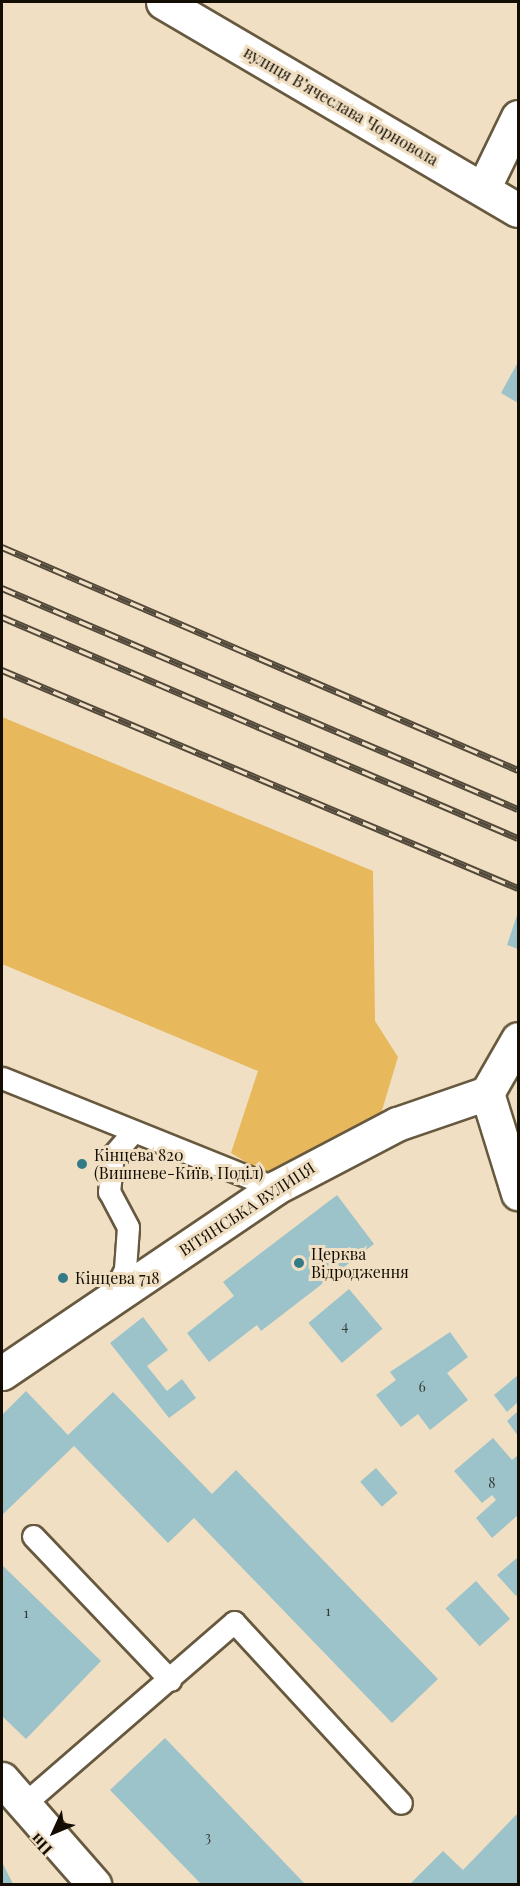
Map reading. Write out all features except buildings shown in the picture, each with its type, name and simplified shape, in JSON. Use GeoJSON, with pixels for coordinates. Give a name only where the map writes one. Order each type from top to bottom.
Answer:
{"type":"FeatureCollection","features":[{"type":"Feature","properties":{"kind":"street","name":"вулиця Вʼячеслава Чорновола"},"geometry":{"type":"LineString","coordinates":[[164,2],[519,210]]}},
{"type":"Feature","properties":{"kind":"street"},"geometry":{"type":"LineString","coordinates":[[483,189],[519,117]]}},
{"type":"Feature","properties":{"kind":"street"},"geometry":{"type":"LineString","coordinates":[[519,1039],[487,1093],[519,1193]]}},
{"type":"Feature","properties":{"kind":"street","name":"ВІТЯНСЬКА ВУЛИЦЯ"},"geometry":{"type":"LineString","coordinates":[[2,1373],[275,1188],[397,1124],[487,1093]]}},
{"type":"Feature","properties":{"kind":"street"},"geometry":{"type":"LineString","coordinates":[[2,1779],[94,1884]]}},
{"type":"Feature","properties":{"kind":"lane"},"geometry":{"type":"LineString","coordinates":[[2,1078],[132,1133],[275,1188]]}},
{"type":"Feature","properties":{"kind":"lane"},"geometry":{"type":"LineString","coordinates":[[110,1300],[125,1269],[128,1227],[109,1191],[113,1155],[132,1133]]}},
{"type":"Feature","properties":{"kind":"lane"},"geometry":{"type":"LineString","coordinates":[[33,1536],[170,1680]]}},
{"type":"Feature","properties":{"kind":"lane"},"geometry":{"type":"LineString","coordinates":[[24,1804],[170,1680],[234,1622],[401,1803]]}},
{"type":"Feature","properties":{"kind":"shaded area"},"geometry":{"type":"Polygon","coordinates":[[[2,717],[373,871],[375,1021],[398,1057],[380,1117],[273,1178],[231,1153],[258,1071],[2,964],[2,717]]]}},
{"type":"Feature","properties":{"kind":"railway"},"geometry":{"type":"LineString","coordinates":[[2,547],[518,770]]}},
{"type":"Feature","properties":{"kind":"railway"},"geometry":{"type":"LineString","coordinates":[[2,588],[518,809]]}},
{"type":"Feature","properties":{"kind":"railway"},"geometry":{"type":"LineString","coordinates":[[2,617],[518,838]]}},
{"type":"Feature","properties":{"kind":"railway"},"geometry":{"type":"LineString","coordinates":[[2,670],[518,888]]}},
{"type":"Feature","properties":{"kind":"place","name":"Кінцева 820 (Вишневе-Київ, Поділ)"},"geometry":{"type":"Point","coordinates":[82,1164]}},
{"type":"Feature","properties":{"kind":"place","name":"Церква Відродження"},"geometry":{"type":"Point","coordinates":[299,1263]}},
{"type":"Feature","properties":{"kind":"place","name":"Кінцева 718"},"geometry":{"type":"Point","coordinates":[63,1278]}}]}
